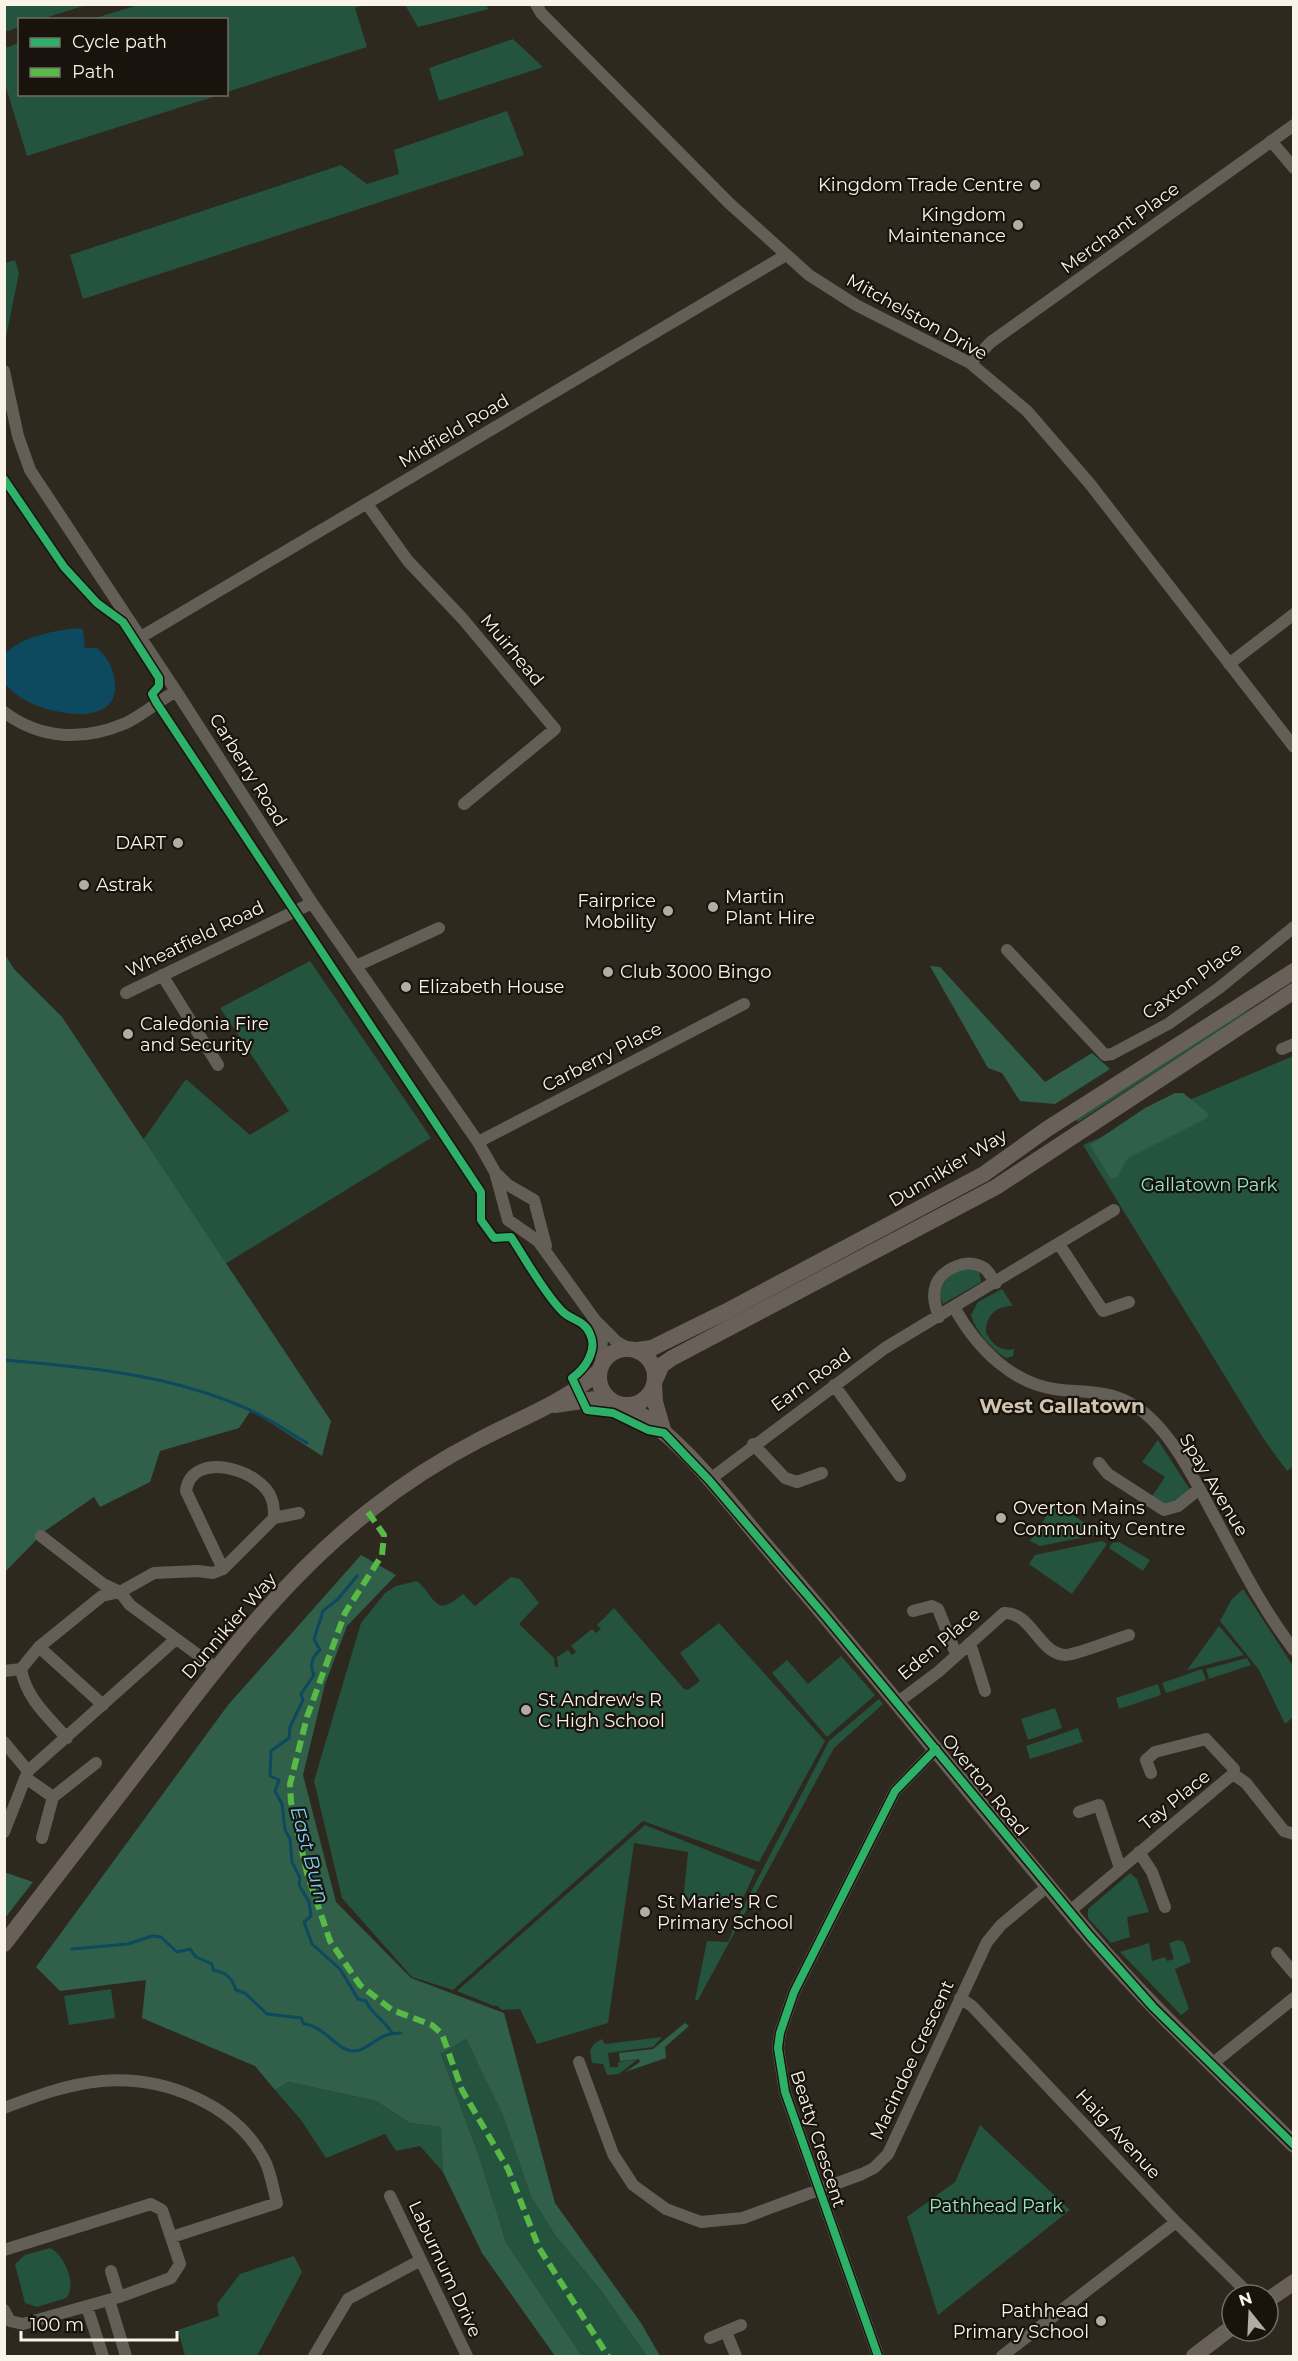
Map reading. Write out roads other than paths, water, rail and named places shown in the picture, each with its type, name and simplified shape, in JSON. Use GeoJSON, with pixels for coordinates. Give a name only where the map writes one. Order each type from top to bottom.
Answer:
{"type":"FeatureCollection","features":[{"type":"Feature","properties":{"kind":"main road","name":"Dunnikier Way"},"geometry":{"type":"LineString","coordinates":[[634,1349],[652,1348],[678,1336],[984,1174],[1047,1128],[1293,971]]}},
{"type":"Feature","properties":{"kind":"main road","name":"Dunnikier Way"},"geometry":{"type":"LineString","coordinates":[[655,1382],[662,1365],[672,1358],[916,1232],[996,1187],[1293,991]]}},
{"type":"Feature","properties":{"kind":"main road"},"geometry":{"type":"LineString","coordinates":[[634,1349],[651,1361],[655,1382],[646,1398],[632,1405],[619,1403],[601,1388],[601,1367],[613,1352],[634,1349]]}},
{"type":"Feature","properties":{"kind":"main road","name":"Dunnikier Way"},"geometry":{"type":"LineString","coordinates":[[4,1944],[216,1668],[275,1598],[368,1512],[429,1468],[479,1439],[550,1406],[586,1383],[601,1367]]}},
{"type":"Feature","properties":{"kind":"main road","name":"Overton Road"},"geometry":{"type":"LineString","coordinates":[[655,1382],[655,1402],[664,1432]]}},
{"type":"Feature","properties":{"kind":"main road","name":"Dunnikier Way"},"geometry":{"type":"LineString","coordinates":[[550,1406],[595,1399],[619,1403]]}},
{"type":"Feature","properties":{"kind":"main road","name":"Overton Road"},"geometry":{"type":"LineString","coordinates":[[619,1403],[638,1412],[664,1432],[709,1479],[898,1702],[1048,1886],[1153,2007],[1293,2145]]}},
{"type":"Feature","properties":{"kind":"main road"},"geometry":{"type":"LineString","coordinates":[[1280,2291],[1293,2282]]}},
{"type":"Feature","properties":{"kind":"main road"},"geometry":{"type":"LineString","coordinates":[[1194,2356],[1220,2336]]}},
{"type":"Feature","properties":{"kind":"street","name":"Mitchelston Drive"},"geometry":{"type":"LineString","coordinates":[[536,4],[550,22],[729,203],[809,275],[856,305],[970,363],[1034,419],[1090,484],[1293,747]]}},
{"type":"Feature","properties":{"kind":"street","name":"Merchant Place"},"geometry":{"type":"LineString","coordinates":[[970,363],[991,342],[1293,125]]}},
{"type":"Feature","properties":{"kind":"street"},"geometry":{"type":"LineString","coordinates":[[1271,141],[1293,168]]}},
{"type":"Feature","properties":{"kind":"street","name":"Midfield Road"},"geometry":{"type":"LineString","coordinates":[[141,637],[786,255]]}},
{"type":"Feature","properties":{"kind":"street","name":"Carberry Road"},"geometry":{"type":"LineString","coordinates":[[5,371],[18,436],[30,470],[176,690],[312,903],[478,1142],[495,1172],[511,1224],[521,1227],[549,1253],[595,1320],[602,1335],[601,1367]]}},
{"type":"Feature","properties":{"kind":"street","name":"Muirhead"},"geometry":{"type":"LineString","coordinates":[[367,504],[408,561],[462,618],[555,729],[464,804]]}},
{"type":"Feature","properties":{"kind":"street"},"geometry":{"type":"LineString","coordinates":[[1229,664],[1293,614]]}},
{"type":"Feature","properties":{"kind":"street"},"geometry":{"type":"LineString","coordinates":[[4,712],[21,725],[52,736],[88,735],[127,722],[176,690]]}},
{"type":"Feature","properties":{"kind":"street","name":"Wheatfield Road"},"geometry":{"type":"LineString","coordinates":[[126,993],[312,903]]}},
{"type":"Feature","properties":{"kind":"street","name":"Caxton Place"},"geometry":{"type":"LineString","coordinates":[[1007,950],[1106,1055],[1168,1024],[1219,988],[1293,927]]}},
{"type":"Feature","properties":{"kind":"street"},"geometry":{"type":"LineString","coordinates":[[356,966],[439,928]]}},
{"type":"Feature","properties":{"kind":"street"},"geometry":{"type":"LineString","coordinates":[[162,975],[218,1065]]}},
{"type":"Feature","properties":{"kind":"street","name":"Carberry Place"},"geometry":{"type":"LineString","coordinates":[[478,1142],[744,1004]]}},
{"type":"Feature","properties":{"kind":"street","name":"Carberry Road"},"geometry":{"type":"LineString","coordinates":[[495,1172],[521,1194],[534,1200],[549,1253]]}},
{"type":"Feature","properties":{"kind":"street"},"geometry":{"type":"LineString","coordinates":[[505,1209],[509,1199],[521,1194]]}},
{"type":"Feature","properties":{"kind":"street","name":"Earn Road"},"geometry":{"type":"LineString","coordinates":[[709,1479],[753,1444],[885,1348],[1114,1210]]}},
{"type":"Feature","properties":{"kind":"street"},"geometry":{"type":"LineString","coordinates":[[521,1227],[531,1224],[537,1215]]}},
{"type":"Feature","properties":{"kind":"street"},"geometry":{"type":"LineString","coordinates":[[1059,1244],[1103,1311],[1129,1302]]}},
{"type":"Feature","properties":{"kind":"street"},"geometry":{"type":"LineString","coordinates":[[939,1317],[934,1298],[936,1285],[942,1274],[968,1264],[975,1265],[984,1268],[996,1283]]}},
{"type":"Feature","properties":{"kind":"street","name":"Spay Avenue"},"geometry":{"type":"LineString","coordinates":[[954,1307],[994,1359],[1010,1372],[1028,1382],[1058,1390],[1103,1394],[1128,1401],[1143,1412],[1180,1457],[1266,1612],[1293,1650]]}},
{"type":"Feature","properties":{"kind":"street","name":"Carberry Road"},"geometry":{"type":"LineString","coordinates":[[595,1320],[618,1342],[634,1349]]}},
{"type":"Feature","properties":{"kind":"street"},"geometry":{"type":"LineString","coordinates":[[834,1385],[900,1476]]}},
{"type":"Feature","properties":{"kind":"street"},"geometry":{"type":"LineString","coordinates":[[753,1444],[785,1478],[797,1482],[822,1473]]}},
{"type":"Feature","properties":{"kind":"street"},"geometry":{"type":"LineString","coordinates":[[1099,1463],[1108,1474],[1164,1510],[1178,1506],[1199,1489]]}},
{"type":"Feature","properties":{"kind":"street"},"geometry":{"type":"LineString","coordinates":[[223,1569],[195,1513],[186,1491],[187,1482],[201,1470],[221,1466],[232,1467],[267,1490],[273,1500],[274,1518]]}},
{"type":"Feature","properties":{"kind":"street"},"geometry":{"type":"LineString","coordinates":[[4,1671],[21,1669],[39,1647],[102,1596],[120,1592],[154,1573],[198,1571],[213,1573],[223,1569],[274,1518],[299,1513]]}},
{"type":"Feature","properties":{"kind":"street"},"geometry":{"type":"LineString","coordinates":[[41,1536],[103,1584],[120,1592],[130,1605],[216,1668]]}},
{"type":"Feature","properties":{"kind":"street"},"geometry":{"type":"LineString","coordinates":[[913,1611],[932,1606],[938,1609],[956,1654]]}},
{"type":"Feature","properties":{"kind":"street","name":"Eden Place"},"geometry":{"type":"LineString","coordinates":[[898,1702],[938,1672],[1004,1613],[1016,1616],[1034,1630],[1048,1648],[1065,1655],[1129,1635]]}},
{"type":"Feature","properties":{"kind":"street"},"geometry":{"type":"LineString","coordinates":[[4,1832],[27,1774],[176,1639]]}},
{"type":"Feature","properties":{"kind":"street"},"geometry":{"type":"LineString","coordinates":[[970,1643],[985,1691]]}},
{"type":"Feature","properties":{"kind":"street"},"geometry":{"type":"LineString","coordinates":[[39,1647],[103,1705]]}},
{"type":"Feature","properties":{"kind":"street"},"geometry":{"type":"LineString","coordinates":[[21,1669],[23,1683],[31,1697],[67,1738]]}},
{"type":"Feature","properties":{"kind":"street"},"geometry":{"type":"LineString","coordinates":[[1151,1773],[1146,1760],[1155,1752],[1200,1738],[1206,1739],[1216,1747],[1234,1769],[1233,1774],[1246,1783],[1284,1832],[1293,1834]]}},
{"type":"Feature","properties":{"kind":"street"},"geometry":{"type":"LineString","coordinates":[[4,1742],[27,1774],[53,1797]]}},
{"type":"Feature","properties":{"kind":"street","name":"Beatty Crescent"},"geometry":{"type":"LineString","coordinates":[[878,2356],[781,2081],[778,2058],[780,2033],[794,1992],[895,1791],[936,1749]]}},
{"type":"Feature","properties":{"kind":"street"},"geometry":{"type":"LineString","coordinates":[[42,1838],[53,1797],[96,1763]]}},
{"type":"Feature","properties":{"kind":"street","name":"Tay Place"},"geometry":{"type":"LineString","coordinates":[[1070,1911],[1233,1774]]}},
{"type":"Feature","properties":{"kind":"street"},"geometry":{"type":"LineString","coordinates":[[1079,1812],[1098,1805],[1120,1868]]}},
{"type":"Feature","properties":{"kind":"street","name":"Tay Place"},"geometry":{"type":"LineString","coordinates":[[1139,1852],[1152,1872],[1165,1906]]}},
{"type":"Feature","properties":{"kind":"street","name":"Macindoe Crescent"},"geometry":{"type":"LineString","coordinates":[[579,2062],[613,2154],[633,2185],[666,2209],[701,2222],[743,2218],[818,2190],[868,2171],[888,2154],[987,1942],[1048,1886]]}},
{"type":"Feature","properties":{"kind":"street"},"geometry":{"type":"LineString","coordinates":[[1277,1953],[1293,1973]]}},
{"type":"Feature","properties":{"kind":"street","name":"Haig Avenue"},"geometry":{"type":"LineString","coordinates":[[960,1998],[972,2006],[1176,2222],[1238,2283]]}},
{"type":"Feature","properties":{"kind":"street"},"geometry":{"type":"LineString","coordinates":[[1212,2064],[1293,1998]]}},
{"type":"Feature","properties":{"kind":"street"},"geometry":{"type":"LineString","coordinates":[[4,2108],[58,2089],[102,2081],[139,2082],[169,2088],[215,2106],[249,2136],[265,2160],[278,2203],[172,2237]]}},
{"type":"Feature","properties":{"kind":"street","name":"Laburnum Drive"},"geometry":{"type":"LineString","coordinates":[[390,2196],[467,2356]]}},
{"type":"Feature","properties":{"kind":"street"},"geometry":{"type":"LineString","coordinates":[[4,2250],[151,2204],[162,2210],[180,2264],[176,2274],[114,2298],[23,2324],[10,2321],[4,2310]]}},
{"type":"Feature","properties":{"kind":"street"},"geometry":{"type":"LineString","coordinates":[[1002,2356],[1176,2222]]}},
{"type":"Feature","properties":{"kind":"street"},"geometry":{"type":"LineString","coordinates":[[314,2356],[348,2299],[422,2260]]}},
{"type":"Feature","properties":{"kind":"street"},"geometry":{"type":"LineString","coordinates":[[111,2271],[126,2356]]}},
{"type":"Feature","properties":{"kind":"street"},"geometry":{"type":"LineString","coordinates":[[87,2307],[103,2356]]}},
{"type":"Feature","properties":{"kind":"street"},"geometry":{"type":"LineString","coordinates":[[710,2338],[741,2325]]}},
{"type":"Feature","properties":{"kind":"street"},"geometry":{"type":"LineString","coordinates":[[726,2332],[736,2356]]}},
{"type":"Feature","properties":{"kind":"water"},"geometry":{"type":"Polygon","coordinates":[[[79,628],[83,630],[85,648],[97,648],[108,660],[112,669],[115,685],[113,699],[105,707],[81,714],[51,710],[24,699],[5,684],[5,654],[12,648],[39,635],[79,628]]]}},
{"type":"Feature","properties":{"kind":"waterway"},"geometry":{"type":"LineString","coordinates":[[4,1360],[96,1369],[156,1379],[214,1396],[251,1411],[307,1443]]}},
{"type":"Feature","properties":{"kind":"waterway","name":"East Burn"},"geometry":{"type":"LineString","coordinates":[[357,1576],[338,1599],[323,1611],[314,1639],[320,1650],[312,1661],[314,1675],[301,1694],[303,1700],[290,1727],[289,1738],[271,1751],[270,1776],[279,1780],[275,1791],[282,1804],[285,1830],[290,1839],[292,1862],[300,1878],[299,1885],[309,1902],[311,1916],[304,1922],[312,1944],[340,1969],[358,1999],[366,2001],[392,2033]]}},
{"type":"Feature","properties":{"kind":"waterway"},"geometry":{"type":"LineString","coordinates":[[72,1949],[128,1944],[152,1936],[161,1937],[177,1952],[190,1949],[196,1957],[212,1964],[213,1970],[228,1976],[236,1990],[245,1993],[267,2014],[301,2018],[304,2024],[318,2029],[347,2050],[359,2050],[386,2035],[401,2033]]}},
{"type":"Feature","properties":{"kind":"place","name":"Kingdom Trade Centre"},"geometry":{"type":"Point","coordinates":[1035,185]}},
{"type":"Feature","properties":{"kind":"place","name":"Kingdom Maintenance"},"geometry":{"type":"Point","coordinates":[1018,225]}},
{"type":"Feature","properties":{"kind":"place","name":"DART"},"geometry":{"type":"Point","coordinates":[178,843]}},
{"type":"Feature","properties":{"kind":"place","name":"Astrak"},"geometry":{"type":"Point","coordinates":[84,885]}},
{"type":"Feature","properties":{"kind":"place","name":"Martin Plant Hire"},"geometry":{"type":"Point","coordinates":[713,907]}},
{"type":"Feature","properties":{"kind":"place","name":"Fairprice Mobility"},"geometry":{"type":"Point","coordinates":[668,911]}},
{"type":"Feature","properties":{"kind":"place","name":"Club 3000 Bingo"},"geometry":{"type":"Point","coordinates":[608,972]}},
{"type":"Feature","properties":{"kind":"place","name":"Elizabeth House"},"geometry":{"type":"Point","coordinates":[406,987]}},
{"type":"Feature","properties":{"kind":"place","name":"Caledonia Fire and Security"},"geometry":{"type":"Point","coordinates":[128,1034]}},
{"type":"Feature","properties":{"kind":"place","name":"Overton Mains Community Centre"},"geometry":{"type":"Point","coordinates":[1001,1518]}},
{"type":"Feature","properties":{"kind":"place","name":"St Andrew's R C High School"},"geometry":{"type":"Point","coordinates":[526,1710]}},
{"type":"Feature","properties":{"kind":"place","name":"St Marie's R C Primary School"},"geometry":{"type":"Point","coordinates":[645,1912]}},
{"type":"Feature","properties":{"kind":"place","name":"Pathhead Primary School"},"geometry":{"type":"Point","coordinates":[1101,2321]}},
{"type":"Feature","properties":{"kind":"district","name":"West Gallatown"},"geometry":{"type":"Point","coordinates":[1062,1406]}},
{"type":"Feature","properties":{"kind":"park label","name":"Gallatown Park"},"geometry":{"type":"Point","coordinates":[1209,1185]}},
{"type":"Feature","properties":{"kind":"park label","name":"Pathhead Park"},"geometry":{"type":"Point","coordinates":[996,2206]}}]}
